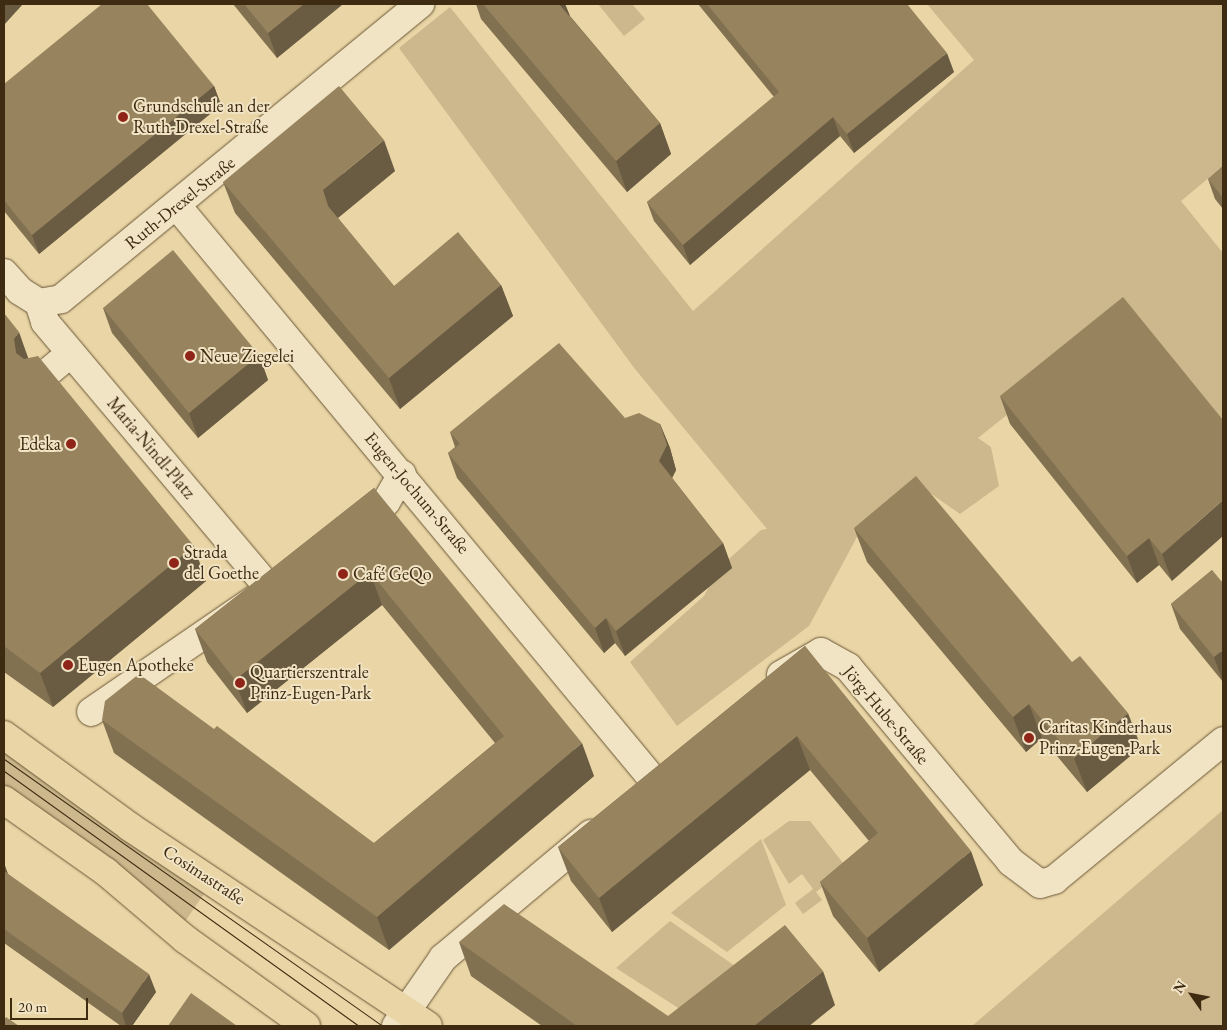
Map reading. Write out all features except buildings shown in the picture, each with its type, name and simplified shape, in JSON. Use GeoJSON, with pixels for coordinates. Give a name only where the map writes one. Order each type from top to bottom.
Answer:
{"type":"FeatureCollection","features":[{"type":"Feature","properties":{"kind":"main road","name":"Cosimastraße"},"geometry":{"type":"LineString","coordinates":[[4,735],[130,827],[410,1021]]}},
{"type":"Feature","properties":{"kind":"main road"},"geometry":{"type":"LineString","coordinates":[[4,800],[106,872],[185,938],[306,1026]]}},
{"type":"Feature","properties":{"kind":"street","name":"Ruth-Drexel-Straße"},"geometry":{"type":"LineString","coordinates":[[39,303],[61,299],[177,206],[420,4]]}},
{"type":"Feature","properties":{"kind":"street","name":"Eugen-Jochum-Straße"},"geometry":{"type":"LineString","coordinates":[[177,206],[402,474],[654,781]]}},
{"type":"Feature","properties":{"kind":"street"},"geometry":{"type":"LineString","coordinates":[[4,273],[20,291],[39,303]]}},
{"type":"Feature","properties":{"kind":"street","name":"Maria-Nindl-Platz"},"geometry":{"type":"LineString","coordinates":[[39,303],[44,322],[270,589]]}},
{"type":"Feature","properties":{"kind":"street"},"geometry":{"type":"LineString","coordinates":[[41,378],[71,353]]}},
{"type":"Feature","properties":{"kind":"street"},"geometry":{"type":"LineString","coordinates":[[332,543],[386,502],[402,474]]}},
{"type":"Feature","properties":{"kind":"street"},"geometry":{"type":"LineString","coordinates":[[91,712],[293,572]]}},
{"type":"Feature","properties":{"kind":"street","name":"Jörg-Hube-Straße"},"geometry":{"type":"LineString","coordinates":[[762,691],[807,657],[821,652],[836,657],[1011,862],[1040,884],[1054,880],[1223,740]]}},
{"type":"Feature","properties":{"kind":"street"},"geometry":{"type":"LineString","coordinates":[[632,800],[677,762]]}},
{"type":"Feature","properties":{"kind":"street"},"geometry":{"type":"LineString","coordinates":[[410,1021],[444,958],[609,819]]}},
{"type":"Feature","properties":{"kind":"shaded area"},"geometry":{"type":"Polygon","coordinates":[[[598,4],[632,4],[645,19],[624,36],[598,4]]]}},
{"type":"Feature","properties":{"kind":"shaded area"},"geometry":{"type":"Polygon","coordinates":[[[927,4],[1223,4],[1223,166],[1181,201],[1223,253],[1223,421],[1133,314],[978,438],[991,447],[999,486],[960,514],[930,493],[867,529],[857,537],[809,626],[677,726],[630,662],[704,596],[719,568],[761,530],[767,529],[635,369],[399,48],[450,7],[693,311],[974,60],[927,4]]]}},
{"type":"Feature","properties":{"kind":"shaded area"},"geometry":{"type":"Polygon","coordinates":[[[4,747],[210,885],[184,923],[4,786],[4,747]]]}},
{"type":"Feature","properties":{"kind":"shaded area"},"geometry":{"type":"Polygon","coordinates":[[[1223,810],[1223,1026],[972,1026],[1223,810]]]}},
{"type":"Feature","properties":{"kind":"shaded area"},"geometry":{"type":"Polygon","coordinates":[[[789,821],[810,821],[847,868],[816,892],[822,900],[803,914],[795,903],[813,889],[802,874],[789,884],[763,840],[789,821]]]}},
{"type":"Feature","properties":{"kind":"shaded area"},"geometry":{"type":"Polygon","coordinates":[[[761,839],[786,905],[727,952],[671,913],[761,839]]]}},
{"type":"Feature","properties":{"kind":"shaded area"},"geometry":{"type":"Polygon","coordinates":[[[670,921],[738,968],[686,1013],[616,968],[670,921]]]}},
{"type":"Feature","properties":{"kind":"tram line"},"geometry":{"type":"LineString","coordinates":[[4,759],[383,1026]]}},
{"type":"Feature","properties":{"kind":"tram line"},"geometry":{"type":"LineString","coordinates":[[4,771],[359,1026]]}},
{"type":"Feature","properties":{"kind":"place","name":"Grundschule an der Ruth-Drexel-Straße"},"geometry":{"type":"Point","coordinates":[123,117]}},
{"type":"Feature","properties":{"kind":"place","name":"Neue Ziegelei"},"geometry":{"type":"Point","coordinates":[190,356]}},
{"type":"Feature","properties":{"kind":"place","name":"Edeka"},"geometry":{"type":"Point","coordinates":[71,444]}},
{"type":"Feature","properties":{"kind":"place","name":"Strada del Goethe"},"geometry":{"type":"Point","coordinates":[174,563]}},
{"type":"Feature","properties":{"kind":"place","name":"Café GeQo"},"geometry":{"type":"Point","coordinates":[343,574]}},
{"type":"Feature","properties":{"kind":"place","name":"Eugen Apotheke"},"geometry":{"type":"Point","coordinates":[68,665]}},
{"type":"Feature","properties":{"kind":"place","name":"Quartierszentrale Prinz-Eugen-Park"},"geometry":{"type":"Point","coordinates":[240,683]}},
{"type":"Feature","properties":{"kind":"place","name":"Caritas Kinderhaus Prinz-Eugen-Park"},"geometry":{"type":"Point","coordinates":[1029,738]}}]}
